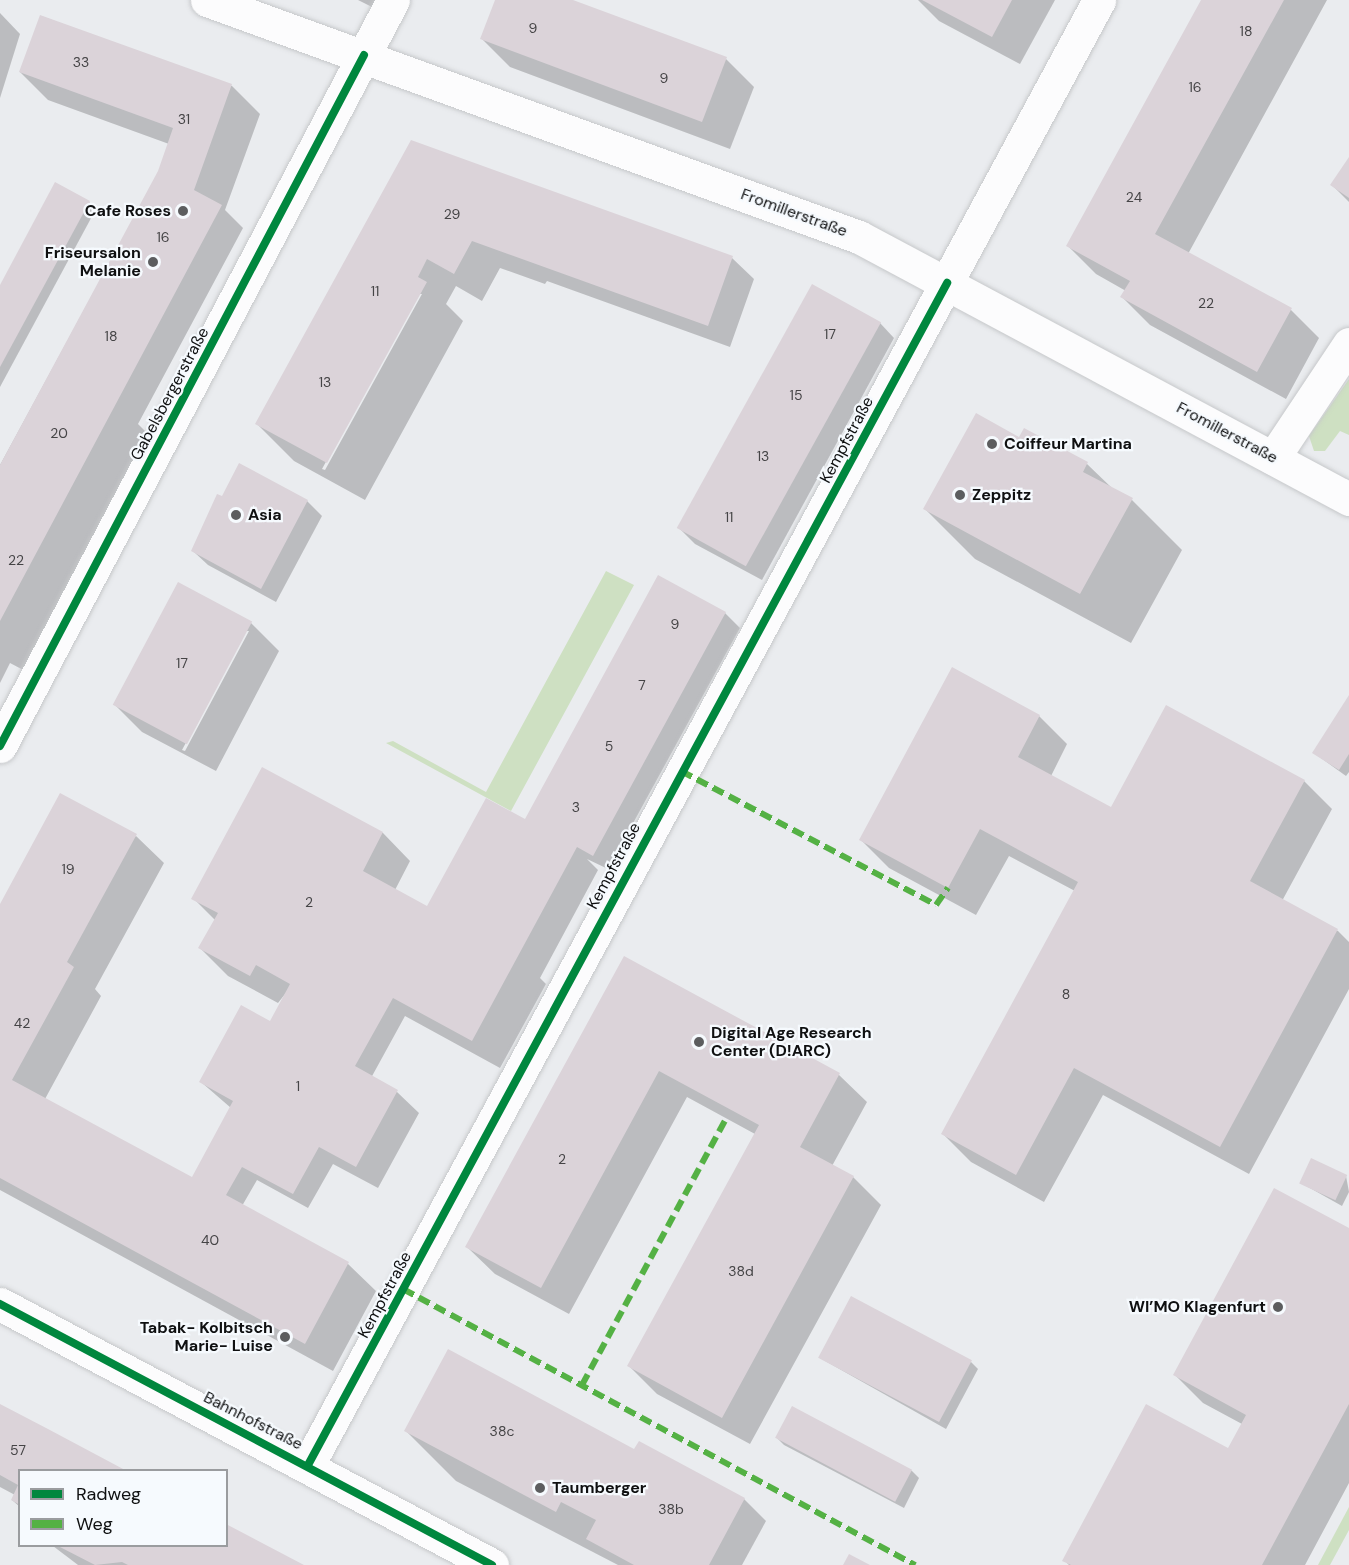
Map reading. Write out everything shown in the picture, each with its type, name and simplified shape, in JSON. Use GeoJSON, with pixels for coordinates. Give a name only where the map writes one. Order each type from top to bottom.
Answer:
{"type":"FeatureCollection","features":[{"type":"Feature","properties":{"kind":"street","name":"Fromillerstraße"},"geometry":{"type":"LineString","coordinates":[[207,0],[364,55],[859,237],[1349,499]]}},
{"type":"Feature","properties":{"kind":"street","name":"Gabelsbergerstraße"},"geometry":{"type":"LineString","coordinates":[[0,746],[393,0]]}},
{"type":"Feature","properties":{"kind":"street","name":"Kempfstraße"},"geometry":{"type":"LineString","coordinates":[[308,1465],[1099,0]]}},
{"type":"Feature","properties":{"kind":"street"},"geometry":{"type":"LineString","coordinates":[[1273,458],[1349,344]]}},
{"type":"Feature","properties":{"kind":"street","name":"Bahnhofstraße"},"geometry":{"type":"LineString","coordinates":[[0,1304],[308,1465],[492,1565]]}},
{"type":"Feature","properties":{"kind":"green space"},"geometry":{"type":"Polygon","coordinates":[[[1349,379],[1349,435],[1340,431],[1325,451],[1314,451],[1309,436],[1349,379]]]}},
{"type":"Feature","properties":{"kind":"green space"},"geometry":{"type":"Polygon","coordinates":[[[606,571],[634,585],[511,811],[386,743],[393,741],[486,792],[606,571]]]}},
{"type":"Feature","properties":{"kind":"green space"},"geometry":{"type":"Polygon","coordinates":[[[1349,1507],[1349,1530],[1330,1565],[1318,1565],[1349,1507]]]}},
{"type":"Feature","properties":{"kind":"building"},"geometry":{"type":"Polygon","coordinates":[[[495,0],[573,0],[727,57],[702,122],[480,39],[495,0]]]}},
{"type":"Feature","properties":{"kind":"building"},"geometry":{"type":"Polygon","coordinates":[[[922,0],[1012,0],[992,37],[922,0]]]}},
{"type":"Feature","properties":{"kind":"building"},"geometry":{"type":"Polygon","coordinates":[[[1201,0],[1284,0],[1155,234],[1292,308],[1257,372],[1120,297],[1130,281],[1066,246],[1201,0]]]}},
{"type":"Feature","properties":{"kind":"building"},"geometry":{"type":"Polygon","coordinates":[[[40,15],[232,84],[194,190],[222,205],[0,621],[0,465],[158,171],[173,128],[19,72],[40,15]]]}},
{"type":"Feature","properties":{"kind":"building"},"geometry":{"type":"Polygon","coordinates":[[[411,140],[733,256],[708,326],[472,241],[454,274],[427,259],[418,277],[427,282],[327,463],[255,424],[411,140]]]}},
{"type":"Feature","properties":{"kind":"building"},"geometry":{"type":"Polygon","coordinates":[[[1349,157],[1349,198],[1330,185],[1349,157]]]}},
{"type":"Feature","properties":{"kind":"building"},"geometry":{"type":"Polygon","coordinates":[[[55,182],[90,201],[0,367],[0,285],[55,182]]]}},
{"type":"Feature","properties":{"kind":"building"},"geometry":{"type":"Polygon","coordinates":[[[812,284],[881,322],[746,566],[677,528],[812,284]]]}},
{"type":"Feature","properties":{"kind":"building"},"geometry":{"type":"Polygon","coordinates":[[[976,413],[1019,437],[1024,428],[1088,462],[1083,472],[1133,498],[1080,594],[923,509],[976,413]]]}},
{"type":"Feature","properties":{"kind":"building"},"geometry":{"type":"Polygon","coordinates":[[[239,463],[308,500],[261,589],[191,551],[217,494],[222,496],[239,463]]]}},
{"type":"Feature","properties":{"kind":"building"},"geometry":{"type":"Polygon","coordinates":[[[658,575],[726,612],[593,856],[577,847],[472,1041],[393,998],[355,1066],[398,1090],[356,1167],[319,1147],[293,1194],[242,1167],[226,1195],[349,1262],[305,1344],[0,1178],[0,904],[60,793],[137,834],[67,962],[74,967],[12,1080],[192,1177],[233,1101],[199,1082],[241,1005],[270,1021],[290,984],[256,965],[250,976],[198,948],[218,913],[191,899],[262,767],[383,832],[363,871],[427,906],[486,798],[525,819],[658,575]]]}},
{"type":"Feature","properties":{"kind":"building"},"geometry":{"type":"Polygon","coordinates":[[[178,582],[252,621],[187,744],[113,705],[178,582]]]}},
{"type":"Feature","properties":{"kind":"building"},"geometry":{"type":"Polygon","coordinates":[[[952,667],[1040,715],[1018,757],[1111,807],[1166,705],[1305,780],[1250,881],[1338,929],[1220,1147],[1074,1068],[1016,1175],[941,1134],[1078,882],[980,829],[948,888],[859,840],[952,667]]]}},
{"type":"Feature","properties":{"kind":"building"},"geometry":{"type":"Polygon","coordinates":[[[1349,695],[1349,754],[1339,770],[1312,753],[1349,695]]]}},
{"type":"Feature","properties":{"kind":"building"},"geometry":{"type":"Polygon","coordinates":[[[624,956],[840,1073],[800,1147],[854,1176],[722,1418],[627,1366],[759,1125],[659,1071],[541,1288],[465,1247],[624,956]]]}},
{"type":"Feature","properties":{"kind":"building"},"geometry":{"type":"Polygon","coordinates":[[[1311,1158],[1347,1175],[1335,1200],[1299,1183],[1311,1158]]]}},
{"type":"Feature","properties":{"kind":"building","name":"WI’MO Klagenfurt"},"geometry":{"type":"Polygon","coordinates":[[[1274,1188],[1349,1228],[1349,1404],[1262,1565],[1071,1565],[1062,1561],[1146,1404],[1228,1448],[1246,1415],[1173,1375],[1274,1188]]]}},
{"type":"Feature","properties":{"kind":"building"},"geometry":{"type":"Polygon","coordinates":[[[851,1296],[972,1360],[939,1422],[818,1358],[851,1296]]]}},
{"type":"Feature","properties":{"kind":"building"},"geometry":{"type":"Polygon","coordinates":[[[448,1349],[634,1449],[639,1441],[745,1498],[709,1565],[634,1565],[586,1539],[596,1520],[561,1502],[556,1512],[404,1431],[448,1349]]]}},
{"type":"Feature","properties":{"kind":"building"},"geometry":{"type":"Polygon","coordinates":[[[0,1404],[123,1469],[18,1469],[18,1485],[0,1475],[0,1404]]]}},
{"type":"Feature","properties":{"kind":"building"},"geometry":{"type":"Polygon","coordinates":[[[792,1406],[912,1470],[895,1502],[775,1438],[792,1406]]]}},
{"type":"Feature","properties":{"kind":"building"},"geometry":{"type":"Polygon","coordinates":[[[18,1485],[18,1504],[11,1500],[18,1485]]]}},
{"type":"Feature","properties":{"kind":"building"},"geometry":{"type":"Polygon","coordinates":[[[228,1525],[304,1565],[128,1565],[122,1562],[95,1565],[60,1547],[228,1547],[228,1525]]]}},
{"type":"Feature","properties":{"kind":"building"},"geometry":{"type":"Polygon","coordinates":[[[849,1554],[870,1565],[843,1565],[849,1554]]]}},
{"type":"Feature","properties":{"kind":"marked path"},"geometry":{"type":"LineString","coordinates":[[681,771],[936,905],[948,888]]}},
{"type":"Feature","properties":{"kind":"marked path"},"geometry":{"type":"LineString","coordinates":[[582,1385],[727,1117]]}},
{"type":"Feature","properties":{"kind":"marked path"},"geometry":{"type":"LineString","coordinates":[[403,1289],[915,1565]]}},
{"type":"Feature","properties":{"kind":"cycle path"},"geometry":{"type":"LineString","coordinates":[[0,746],[364,55]]}},
{"type":"Feature","properties":{"kind":"cycle path"},"geometry":{"type":"LineString","coordinates":[[308,1465],[947,283]]}},
{"type":"Feature","properties":{"kind":"cycle path"},"geometry":{"type":"LineString","coordinates":[[0,1304],[492,1565]]}},
{"type":"Feature","properties":{"kind":"place","name":"Cafe Roses"},"geometry":{"type":"Point","coordinates":[183,211]}},
{"type":"Feature","properties":{"kind":"place","name":"Friseursalon Melanie"},"geometry":{"type":"Point","coordinates":[153,262]}},
{"type":"Feature","properties":{"kind":"place","name":"Coiffeur Martina"},"geometry":{"type":"Point","coordinates":[992,444]}},
{"type":"Feature","properties":{"kind":"place","name":"Zeppitz"},"geometry":{"type":"Point","coordinates":[960,495]}},
{"type":"Feature","properties":{"kind":"place","name":"Asia"},"geometry":{"type":"Point","coordinates":[236,515]}},
{"type":"Feature","properties":{"kind":"place","name":"Digital Age Research Center (D!ARC)"},"geometry":{"type":"Point","coordinates":[699,1042]}},
{"type":"Feature","properties":{"kind":"place","name":"WI’MO Klagenfurt"},"geometry":{"type":"Point","coordinates":[1278,1307]}},
{"type":"Feature","properties":{"kind":"place","name":"Tabak- Kolbitsch Marie- Luise"},"geometry":{"type":"Point","coordinates":[285,1337]}},
{"type":"Feature","properties":{"kind":"place","name":"Taumberger"},"geometry":{"type":"Point","coordinates":[540,1488]}}]}
